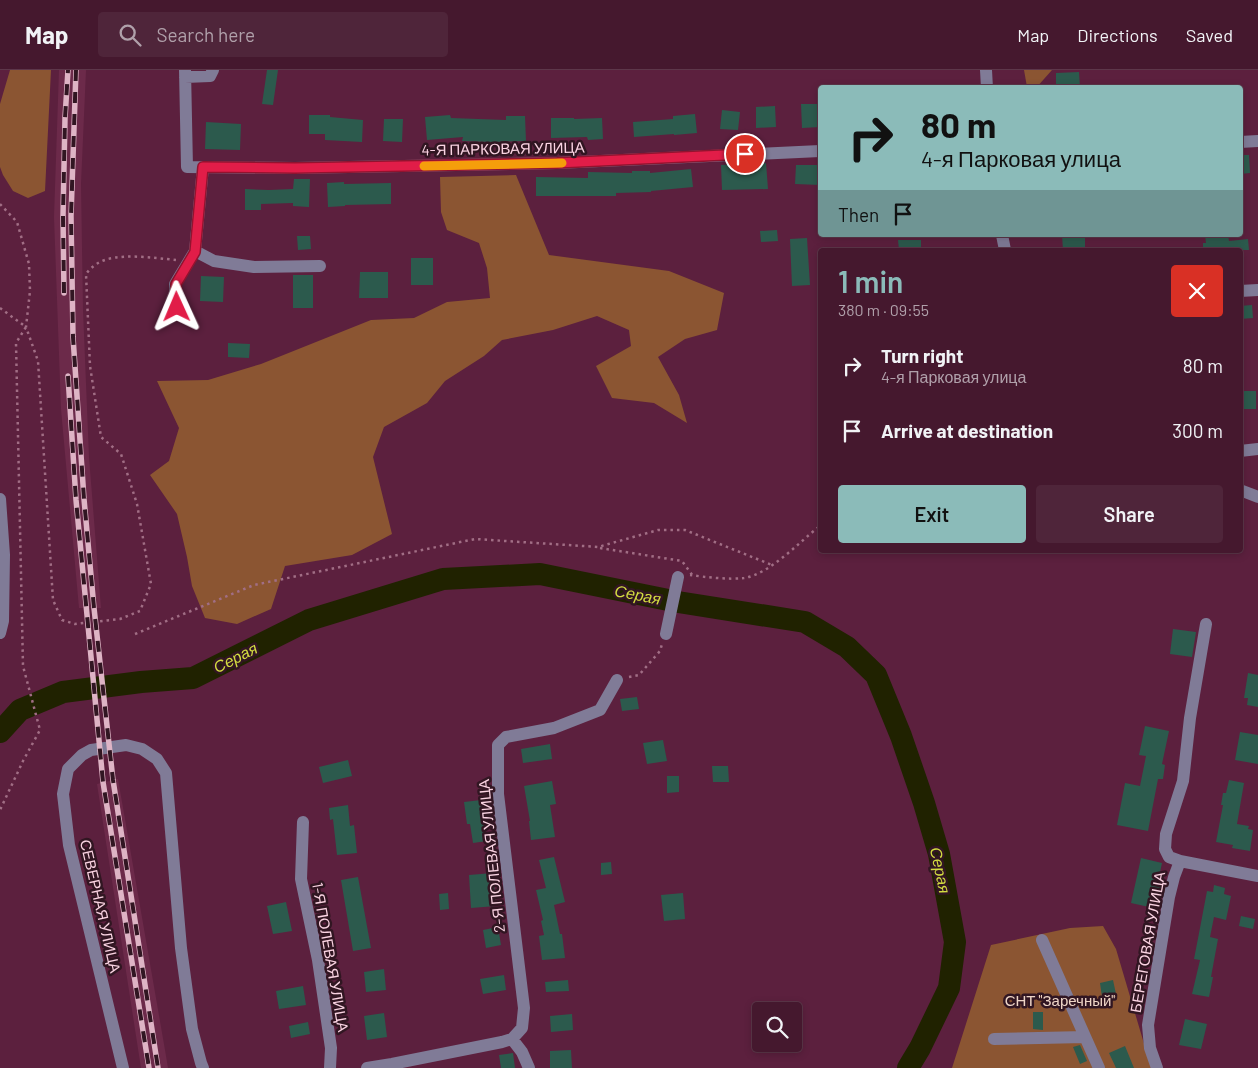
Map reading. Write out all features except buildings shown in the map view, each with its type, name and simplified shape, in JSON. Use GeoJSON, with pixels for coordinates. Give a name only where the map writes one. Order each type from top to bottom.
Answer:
{"type":"FeatureCollection","features":[{"type":"Feature","properties":{"kind":"street"},"geometry":{"type":"LineString","coordinates":[[185,74],[210,76],[213,70]]}},
{"type":"Feature","properties":{"kind":"street"},"geometry":{"type":"LineString","coordinates":[[986,70],[988,85]]}},
{"type":"Feature","properties":{"kind":"street","name":"4-Я ПАРКОВАЯ УЛИЦА"},"geometry":{"type":"LineString","coordinates":[[185,74],[187,167],[295,168],[557,163],[818,151]]}},
{"type":"Feature","properties":{"kind":"street"},"geometry":{"type":"LineString","coordinates":[[1243,142],[1258,141]]}},
{"type":"Feature","properties":{"kind":"street"},"geometry":{"type":"LineString","coordinates":[[177,307],[176,284],[193,255],[203,167]]}},
{"type":"Feature","properties":{"kind":"street"},"geometry":{"type":"LineString","coordinates":[[193,255],[254,267],[320,266]]}},
{"type":"Feature","properties":{"kind":"street"},"geometry":{"type":"LineString","coordinates":[[1243,291],[1258,290]]}},
{"type":"Feature","properties":{"kind":"street"},"geometry":{"type":"LineString","coordinates":[[1243,451],[1258,449]]}},
{"type":"Feature","properties":{"kind":"street"},"geometry":{"type":"LineString","coordinates":[[1243,491],[1258,498]]}},
{"type":"Feature","properties":{"kind":"street"},"geometry":{"type":"LineString","coordinates":[[0,499],[4,555],[3,621],[0,633]]}},
{"type":"Feature","properties":{"kind":"street"},"geometry":{"type":"LineString","coordinates":[[666,634],[678,577]]}},
{"type":"Feature","properties":{"kind":"street","name":"БЕРЕГОВАЯ УЛИЦА"},"geometry":{"type":"LineString","coordinates":[[1157,1068],[1150,1048],[1148,1026],[1169,897],[1180,861],[1169,856],[1165,848],[1166,834],[1183,781],[1190,718],[1206,624]]}},
{"type":"Feature","properties":{"kind":"street","name":"2-Я ПОЛЕВАЯ УЛИЦА"},"geometry":{"type":"LineString","coordinates":[[512,1039],[522,1028],[524,1008],[498,794],[498,744],[506,737],[554,728],[600,710],[618,680]]}},
{"type":"Feature","properties":{"kind":"street","name":"СЕВЕРНАЯ УЛИЦА"},"geometry":{"type":"LineString","coordinates":[[123,1068],[69,846],[63,794],[68,769],[82,755],[91,750],[126,744],[142,749],[157,759],[166,772],[181,948],[192,1029],[203,1068]]}},
{"type":"Feature","properties":{"kind":"street","name":"1-Я ПОЛЕВАЯ УЛИЦА"},"geometry":{"type":"LineString","coordinates":[[303,822],[301,879],[318,960],[331,1048],[330,1068]]}},
{"type":"Feature","properties":{"kind":"street"},"geometry":{"type":"LineString","coordinates":[[1180,861],[1258,876]]}},
{"type":"Feature","properties":{"kind":"street"},"geometry":{"type":"LineString","coordinates":[[1042,940],[1099,1068]]}},
{"type":"Feature","properties":{"kind":"street"},"geometry":{"type":"LineString","coordinates":[[994,1040],[1085,1037]]}},
{"type":"Feature","properties":{"kind":"street"},"geometry":{"type":"LineString","coordinates":[[367,1068],[512,1039],[522,1052],[528,1068]]}},
{"type":"Feature","properties":{"kind":"path"},"geometry":{"type":"LineString","coordinates":[[0,204],[17,222],[29,264],[30,291],[26,328],[38,360],[53,600],[62,620],[75,624],[120,619],[140,610],[152,584],[137,504],[121,454],[101,437],[90,366],[86,274],[98,263],[116,258],[138,256],[180,260],[193,255]]}},
{"type":"Feature","properties":{"kind":"path"},"geometry":{"type":"LineString","coordinates":[[0,308],[26,328]]}},
{"type":"Feature","properties":{"kind":"path"},"geometry":{"type":"LineString","coordinates":[[0,810],[40,730],[22,666],[16,343],[26,328]]}},
{"type":"Feature","properties":{"kind":"path"},"geometry":{"type":"LineString","coordinates":[[678,577],[678,574],[743,578],[759,574],[818,528]]}},
{"type":"Feature","properties":{"kind":"path"},"geometry":{"type":"LineString","coordinates":[[598,547],[658,530],[685,530],[772,565]]}},
{"type":"Feature","properties":{"kind":"path"},"geometry":{"type":"LineString","coordinates":[[135,634],[254,586],[475,539],[598,547],[682,561],[693,576]]}},
{"type":"Feature","properties":{"kind":"path"},"geometry":{"type":"LineString","coordinates":[[618,680],[639,675],[660,651],[666,634]]}},
{"type":"Feature","properties":{"kind":"shaded area"},"geometry":{"type":"Polygon","coordinates":[[[59,70],[86,70],[81,184],[83,310],[89,457],[101,608],[79,608],[61,409],[54,217],[59,70]]]}},
{"type":"Feature","properties":{"kind":"shaded area"},"geometry":{"type":"Polygon","coordinates":[[[118,779],[168,1068],[141,1068],[97,784],[118,779]]]}},
{"type":"Feature","properties":{"kind":"green space"},"geometry":{"type":"Polygon","coordinates":[[[10,70],[51,70],[45,191],[28,198],[13,191],[0,167],[0,104],[10,70]]]}},
{"type":"Feature","properties":{"kind":"green space"},"geometry":{"type":"Polygon","coordinates":[[[1024,70],[1052,70],[1039,85],[1027,85],[1024,70]]]}},
{"type":"Feature","properties":{"kind":"green space"},"geometry":{"type":"Polygon","coordinates":[[[516,175],[549,255],[669,271],[724,293],[717,330],[685,339],[658,357],[679,395],[687,423],[654,403],[612,398],[596,366],[631,346],[629,330],[597,316],[553,330],[502,340],[484,356],[445,381],[427,403],[384,427],[373,457],[392,534],[352,555],[285,566],[271,609],[237,624],[205,618],[192,586],[177,514],[150,475],[169,461],[179,428],[157,381],[208,380],[261,364],[371,320],[414,318],[447,302],[490,298],[487,268],[479,243],[447,230],[441,212],[440,177],[516,175]]]}},
{"type":"Feature","properties":{"kind":"green space","name":"СНТ \"Заречный\""},"geometry":{"type":"Polygon","coordinates":[[[1103,926],[1116,949],[1153,1068],[952,1068],[991,945],[1070,928],[1103,926]]]}},
{"type":"Feature","properties":{"kind":"waterway","name":"Серая"},"geometry":{"type":"LineString","coordinates":[[0,732],[20,710],[63,692],[141,682],[193,678],[309,620],[443,579],[540,574],[678,602],[805,622],[847,647],[876,675],[901,736],[939,854],[955,942],[949,988],[920,1048],[908,1068]]}},
{"type":"Feature","properties":{"kind":"railway"},"geometry":{"type":"LineString","coordinates":[[64,293],[63,216],[68,70]]}},
{"type":"Feature","properties":{"kind":"railway"},"geometry":{"type":"LineString","coordinates":[[76,70],[71,216],[73,337],[84,499],[113,780],[158,1068]]}},
{"type":"Feature","properties":{"kind":"railway"},"geometry":{"type":"LineString","coordinates":[[68,376],[76,500],[103,782],[149,1068]]}},
{"type":"Feature","properties":{"kind":"slow traffic"},"geometry":{"type":"LineString","coordinates":[[424,166],[562,163]]}},
{"type":"Feature","properties":{"kind":"route"},"geometry":{"type":"LineString","coordinates":[[177,307],[176,284],[195,252],[203,167],[295,168],[557,163],[745,154]]}}]}
